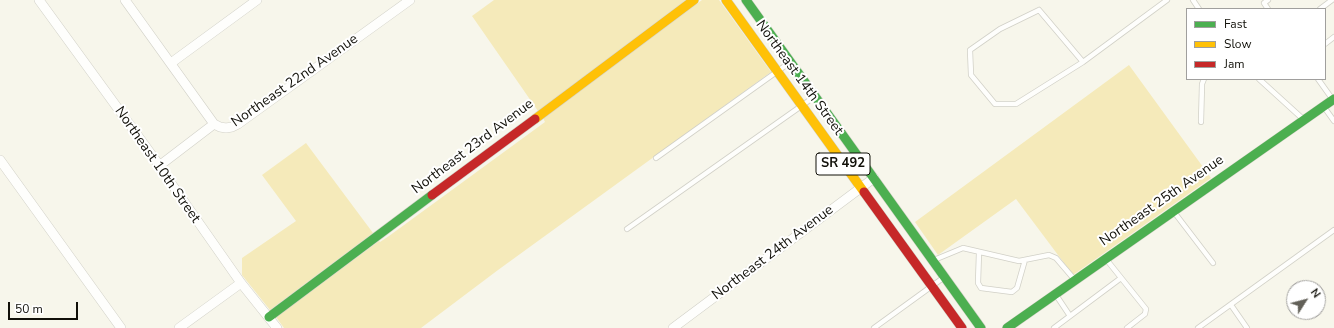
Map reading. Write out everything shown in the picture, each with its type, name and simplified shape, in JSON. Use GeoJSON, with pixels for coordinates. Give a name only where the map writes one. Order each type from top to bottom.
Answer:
{"type":"FeatureCollection","features":[{"type":"Feature","properties":{"kind":"street","name":"Northeast 10th Street"},"geometry":{"type":"LineString","coordinates":[[39,0],[159,165],[241,283],[269,316],[277,328]]}},
{"type":"Feature","properties":{"kind":"street"},"geometry":{"type":"LineString","coordinates":[[125,0],[214,124]]}},
{"type":"Feature","properties":{"kind":"street"},"geometry":{"type":"LineString","coordinates":[[170,63],[257,0]]}},
{"type":"Feature","properties":{"kind":"street","name":"Northeast 22nd Avenue"},"geometry":{"type":"LineString","coordinates":[[159,166],[214,124],[226,128],[238,124],[410,0]]}},
{"type":"Feature","properties":{"kind":"street","name":"Northeast 23rd Avenue"},"geometry":{"type":"LineString","coordinates":[[269,316],[694,0]]}},
{"type":"Feature","properties":{"kind":"street","name":"Northeast 14th Street"},"geometry":{"type":"LineString","coordinates":[[726,0],[962,328]]}},
{"type":"Feature","properties":{"kind":"street","name":"Northeast 14th Street"},"geometry":{"type":"LineString","coordinates":[[746,0],[981,328]]}},
{"type":"Feature","properties":{"kind":"street","name":"Northeast 25th Avenue"},"geometry":{"type":"LineString","coordinates":[[1007,328],[1333,99]]}},
{"type":"Feature","properties":{"kind":"street"},"geometry":{"type":"LineString","coordinates":[[0,160],[121,328]]}},
{"type":"Feature","properties":{"kind":"street","name":"Northeast 24th Avenue"},"geometry":{"type":"LineString","coordinates":[[673,328],[874,178]]}},
{"type":"Feature","properties":{"kind":"street"},"geometry":{"type":"LineString","coordinates":[[179,328],[241,283]]}},
{"type":"Feature","properties":{"kind":"lane"},"geometry":{"type":"LineString","coordinates":[[1083,62],[1039,10],[1000,29],[970,50],[971,75],[995,104],[1016,104],[1083,62],[1167,0]]}},
{"type":"Feature","properties":{"kind":"lane"},"geometry":{"type":"LineString","coordinates":[[1267,8],[1264,3],[1268,0]]}},
{"type":"Feature","properties":{"kind":"lane"},"geometry":{"type":"LineString","coordinates":[[1321,8],[1332,0]]}},
{"type":"Feature","properties":{"kind":"lane"},"geometry":{"type":"LineString","coordinates":[[656,158],[790,62]]}},
{"type":"Feature","properties":{"kind":"lane"},"geometry":{"type":"LineString","coordinates":[[1201,122],[1202,84],[1204,80]]}},
{"type":"Feature","properties":{"kind":"lane"},"geometry":{"type":"LineString","coordinates":[[1260,80],[1304,120]]}},
{"type":"Feature","properties":{"kind":"lane"},"geometry":{"type":"LineString","coordinates":[[1319,80],[1333,99]]}},
{"type":"Feature","properties":{"kind":"lane"},"geometry":{"type":"LineString","coordinates":[[627,229],[815,96]]}},
{"type":"Feature","properties":{"kind":"lane"},"geometry":{"type":"LineString","coordinates":[[1323,106],[1334,121]]}},
{"type":"Feature","properties":{"kind":"lane"},"geometry":{"type":"LineString","coordinates":[[1173,211],[1213,263]]}},
{"type":"Feature","properties":{"kind":"lane"},"geometry":{"type":"LineString","coordinates":[[1198,328],[1334,230]]}},
{"type":"Feature","properties":{"kind":"lane"},"geometry":{"type":"LineString","coordinates":[[932,260],[963,248],[1019,261],[1049,255],[1056,258],[1074,280]]}},
{"type":"Feature","properties":{"kind":"lane"},"geometry":{"type":"LineString","coordinates":[[979,252],[978,283],[981,288],[1012,292],[1017,288],[1024,260]]}},
{"type":"Feature","properties":{"kind":"lane"},"geometry":{"type":"LineString","coordinates":[[1105,258],[1146,310],[1145,314],[1127,328]]}},
{"type":"Feature","properties":{"kind":"lane"},"geometry":{"type":"LineString","coordinates":[[874,328],[944,277]]}},
{"type":"Feature","properties":{"kind":"lane"},"geometry":{"type":"LineString","coordinates":[[1054,328],[1121,278]]}},
{"type":"Feature","properties":{"kind":"lane"},"geometry":{"type":"LineString","coordinates":[[1055,294],[1070,316]]}},
{"type":"Feature","properties":{"kind":"lane"},"geometry":{"type":"LineString","coordinates":[[1231,305],[1247,328]]}},
{"type":"Feature","properties":{"kind":"shaded area"},"geometry":{"type":"Polygon","coordinates":[[[494,0],[686,0],[538,111],[472,16],[494,0]]]}},
{"type":"Feature","properties":{"kind":"shaded area"},"geometry":{"type":"Polygon","coordinates":[[[702,0],[719,0],[771,72],[498,270],[421,328],[284,328],[276,317],[545,122],[543,118],[702,0]]]}},
{"type":"Feature","properties":{"kind":"shaded area"},"geometry":{"type":"Polygon","coordinates":[[[1129,65],[1211,178],[1073,275],[1016,199],[938,255],[915,222],[1129,65]]]}},
{"type":"Feature","properties":{"kind":"shaded area"},"geometry":{"type":"Polygon","coordinates":[[[306,143],[373,233],[270,310],[242,275],[242,258],[296,221],[262,175],[306,143]]]}},
{"type":"Feature","properties":{"kind":"traffic: fast"},"geometry":{"type":"LineString","coordinates":[[746,0],[981,328]]}},
{"type":"Feature","properties":{"kind":"traffic: fast"},"geometry":{"type":"LineString","coordinates":[[1007,328],[1334,99]]}},
{"type":"Feature","properties":{"kind":"traffic: fast"},"geometry":{"type":"LineString","coordinates":[[269,317],[432,195]]}},
{"type":"Feature","properties":{"kind":"traffic: slow"},"geometry":{"type":"LineString","coordinates":[[535,119],[694,0]]}},
{"type":"Feature","properties":{"kind":"traffic: slow"},"geometry":{"type":"LineString","coordinates":[[726,0],[864,192]]}},
{"type":"Feature","properties":{"kind":"traffic: jam"},"geometry":{"type":"LineString","coordinates":[[432,195],[535,119]]}},
{"type":"Feature","properties":{"kind":"traffic: jam"},"geometry":{"type":"LineString","coordinates":[[864,192],[962,328]]}}]}
